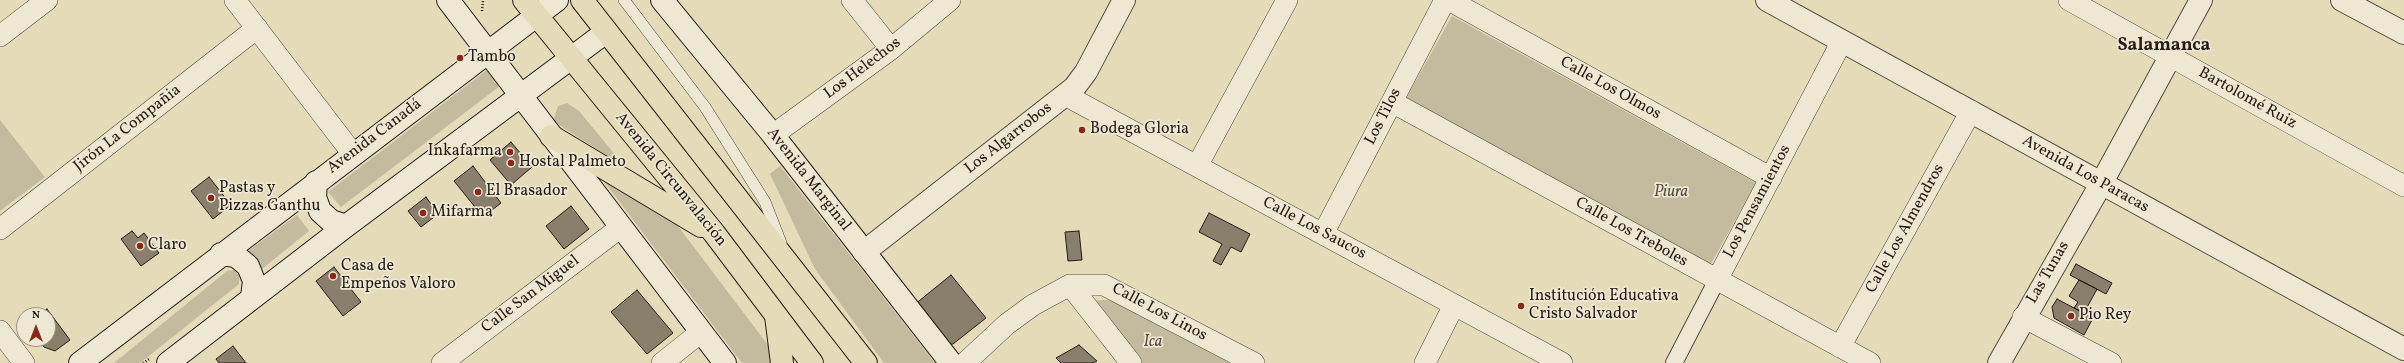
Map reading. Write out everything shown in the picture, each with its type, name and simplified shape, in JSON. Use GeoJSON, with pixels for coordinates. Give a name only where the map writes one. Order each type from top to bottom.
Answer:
{"type":"FeatureCollection","features":[{"type":"Feature","properties":{"kind":"main road"},"geometry":{"type":"LineString","coordinates":[[448,0],[725,363]]}},
{"type":"Feature","properties":{"kind":"main road","name":"Avenida Canadá"},"geometry":{"type":"LineString","coordinates":[[80,363],[221,254],[487,53],[530,8],[557,0]]}},
{"type":"Feature","properties":{"kind":"main road"},"geometry":{"type":"LineString","coordinates":[[582,0],[866,363]]}},
{"type":"Feature","properties":{"kind":"main road","name":"Avenida Marginal"},"geometry":{"type":"LineString","coordinates":[[662,0],[773,135],[951,363]]}},
{"type":"Feature","properties":{"kind":"main road","name":"Los Algarrobos"},"geometry":{"type":"LineString","coordinates":[[864,252],[1065,95],[1086,72],[1124,0]]}},
{"type":"Feature","properties":{"kind":"main road","name":"Avenida Los Paracas"},"geometry":{"type":"LineString","coordinates":[[1767,0],[2404,349]]}},
{"type":"Feature","properties":{"kind":"main road","name":"Las Tunas"},"geometry":{"type":"LineString","coordinates":[[1999,363],[2024,316],[2101,184],[2201,0]]}},
{"type":"Feature","properties":{"kind":"main road"},"geometry":{"type":"LineString","coordinates":[[2342,0],[2404,33]]}},
{"type":"Feature","properties":{"kind":"main road","name":"Avenida Circunvalación"},"geometry":{"type":"LineString","coordinates":[[530,8],[714,233],[812,363]]}},
{"type":"Feature","properties":{"kind":"main road"},"geometry":{"type":"LineString","coordinates":[[168,363],[252,297],[606,32]]}},
{"type":"Feature","properties":{"kind":"main road"},"geometry":{"type":"LineString","coordinates":[[551,136],[714,233]]}},
{"type":"Feature","properties":{"kind":"main road"},"geometry":{"type":"LineString","coordinates":[[316,182],[315,197],[320,211],[331,221],[346,226]]}},
{"type":"Feature","properties":{"kind":"main road"},"geometry":{"type":"LineString","coordinates":[[221,254],[236,256],[248,266],[254,281],[252,297]]}},
{"type":"Feature","properties":{"kind":"main road"},"geometry":{"type":"LineString","coordinates":[[776,314],[782,363]]}},
{"type":"Feature","properties":{"kind":"street"},"geometry":{"type":"LineString","coordinates":[[0,36],[47,0]]}},
{"type":"Feature","properties":{"kind":"street"},"geometry":{"type":"LineString","coordinates":[[235,0],[353,154]]}},
{"type":"Feature","properties":{"kind":"street"},"geometry":{"type":"LineString","coordinates":[[852,0],[891,49]]}},
{"type":"Feature","properties":{"kind":"street","name":"Los Helechos"},"geometry":{"type":"LineString","coordinates":[[773,135],[891,49],[950,0]]}},
{"type":"Feature","properties":{"kind":"street"},"geometry":{"type":"LineString","coordinates":[[1197,166],[1287,0]]}},
{"type":"Feature","properties":{"kind":"street","name":"Los Tilos"},"geometry":{"type":"LineString","coordinates":[[1323,234],[1445,0]]}},
{"type":"Feature","properties":{"kind":"street","name":"Calle Los Olmos"},"geometry":{"type":"LineString","coordinates":[[1449,0],[1771,178]]}},
{"type":"Feature","properties":{"kind":"street","name":"Bartolomé Ruiz"},"geometry":{"type":"LineString","coordinates":[[2069,0],[2404,186]]}},
{"type":"Feature","properties":{"kind":"street","name":"Jirón La Compañia"},"geometry":{"type":"LineString","coordinates":[[0,229],[257,28]]}},
{"type":"Feature","properties":{"kind":"street","name":"Los Pensamientos"},"geometry":{"type":"LineString","coordinates":[[1674,363],[1842,41]]}},
{"type":"Feature","properties":{"kind":"street","name":"Calle Los Saucos"},"geometry":{"type":"LineString","coordinates":[[1065,95],[1562,363]]}},
{"type":"Feature","properties":{"kind":"street","name":"Calle Los Treboles"},"geometry":{"type":"LineString","coordinates":[[1392,102],[1870,363]]}},
{"type":"Feature","properties":{"kind":"street","name":"Calle Los Almendros"},"geometry":{"type":"LineString","coordinates":[[1840,347],[1971,111]]}},
{"type":"Feature","properties":{"kind":"street","name":"Calle San Miguel"},"geometry":{"type":"LineString","coordinates":[[442,363],[621,227]]}},
{"type":"Feature","properties":{"kind":"street"},"geometry":{"type":"LineString","coordinates":[[1070,285],[1131,363]]}},
{"type":"Feature","properties":{"kind":"street","name":"Calle Los Linos"},"geometry":{"type":"LineString","coordinates":[[965,363],[1026,310],[1070,285],[1104,285],[1254,363]]}},
{"type":"Feature","properties":{"kind":"street"},"geometry":{"type":"LineString","coordinates":[[1425,363],[1454,305]]}},
{"type":"Feature","properties":{"kind":"street"},"geometry":{"type":"LineString","coordinates":[[2024,316],[2110,363]]}},
{"type":"Feature","properties":{"kind":"street"},"geometry":{"type":"LineString","coordinates":[[0,331],[24,363]]}},
{"type":"Feature","properties":{"kind":"street"},"geometry":{"type":"LineString","coordinates":[[662,363],[701,332]]}},
{"type":"Feature","properties":{"kind":"lane"},"geometry":{"type":"LineString","coordinates":[[624,0],[704,107],[765,202],[787,261]]}},
{"type":"Feature","properties":{"kind":"green space","name":"Piura"},"geometry":{"type":"Polygon","coordinates":[[[1452,16],[1756,183],[1708,269],[1404,102],[1452,16]]]}},
{"type":"Feature","properties":{"kind":"green space"},"geometry":{"type":"Polygon","coordinates":[[[500,60],[513,76],[341,207],[328,192],[500,60]]]}},
{"type":"Feature","properties":{"kind":"green space"},"geometry":{"type":"Polygon","coordinates":[[[567,103],[579,111],[626,168],[553,121],[558,106],[567,103]]]}},
{"type":"Feature","properties":{"kind":"green space"},"geometry":{"type":"Polygon","coordinates":[[[0,120],[45,177],[0,211],[0,120]]]}},
{"type":"Feature","properties":{"kind":"green space"},"geometry":{"type":"Polygon","coordinates":[[[590,163],[659,201],[771,349],[774,363],[742,363],[590,163]]]}},
{"type":"Feature","properties":{"kind":"green space"},"geometry":{"type":"Polygon","coordinates":[[[780,166],[935,363],[884,363],[815,269],[770,174],[780,166]]]}},
{"type":"Feature","properties":{"kind":"green space"},"geometry":{"type":"Polygon","coordinates":[[[297,215],[309,231],[262,269],[248,251],[297,215]]]}},
{"type":"Feature","properties":{"kind":"green space"},"geometry":{"type":"Polygon","coordinates":[[[234,270],[239,275],[239,284],[140,363],[114,363],[227,271],[234,270]]]}},
{"type":"Feature","properties":{"kind":"green space","name":"Ica"},"geometry":{"type":"Polygon","coordinates":[[[1115,299],[1233,363],[1142,363],[1091,301],[1115,299]]]}},
{"type":"Feature","properties":{"kind":"building","name":"Hostal Palmeto"},"geometry":{"type":"Polygon","coordinates":[[[511,142],[532,167],[511,185],[490,160],[511,142]]]}},
{"type":"Feature","properties":{"kind":"building","name":"El Brasador"},"geometry":{"type":"Polygon","coordinates":[[[473,166],[501,203],[483,217],[454,181],[473,166]]]}},
{"type":"Feature","properties":{"kind":"building","name":"Pastas y Pizzas Ganthu"},"geometry":{"type":"Polygon","coordinates":[[[209,177],[231,205],[213,219],[191,191],[209,177]]]}},
{"type":"Feature","properties":{"kind":"building","name":"Mifarma"},"geometry":{"type":"Polygon","coordinates":[[[426,197],[438,214],[421,227],[408,211],[426,197]]]}},
{"type":"Feature","properties":{"kind":"building"},"geometry":{"type":"Polygon","coordinates":[[[571,206],[589,229],[564,249],[546,226],[571,206]]]}},
{"type":"Feature","properties":{"kind":"building"},"geometry":{"type":"Polygon","coordinates":[[[1209,213],[1250,234],[1241,252],[1231,247],[1221,265],[1213,261],[1222,244],[1199,232],[1209,213]]]}},
{"type":"Feature","properties":{"kind":"building","name":"Claro"},"geometry":{"type":"Polygon","coordinates":[[[132,231],[138,238],[144,233],[159,253],[141,266],[121,239],[132,231]]]}},
{"type":"Feature","properties":{"kind":"building"},"geometry":{"type":"Polygon","coordinates":[[[1079,231],[1082,260],[1068,261],[1065,232],[1079,231]]]}},
{"type":"Feature","properties":{"kind":"building"},"geometry":{"type":"Polygon","coordinates":[[[2076,264],[2112,283],[2106,294],[2070,275],[2076,264]]]}},
{"type":"Feature","properties":{"kind":"building"},"geometry":{"type":"Polygon","coordinates":[[[334,267],[361,302],[343,316],[316,281],[334,267]]]}},
{"type":"Feature","properties":{"kind":"building"},"geometry":{"type":"Polygon","coordinates":[[[951,275],[986,318],[953,344],[946,344],[914,305],[951,275]]]}},
{"type":"Feature","properties":{"kind":"building"},"geometry":{"type":"Polygon","coordinates":[[[2079,280],[2097,289],[2084,313],[2074,308],[2078,302],[2069,296],[2079,280]]]}},
{"type":"Feature","properties":{"kind":"building"},"geometry":{"type":"Polygon","coordinates":[[[637,290],[673,333],[647,354],[611,312],[637,290]]]}},
{"type":"Feature","properties":{"kind":"building","name":"Pio Rey"},"geometry":{"type":"Polygon","coordinates":[[[2057,299],[2093,318],[2084,335],[2054,318],[2052,307],[2057,299]]]}},
{"type":"Feature","properties":{"kind":"building"},"geometry":{"type":"Polygon","coordinates":[[[56,321],[70,340],[55,351],[44,347],[56,347],[56,321]]]}},
{"type":"Feature","properties":{"kind":"building"},"geometry":{"type":"Polygon","coordinates":[[[1079,345],[1097,361],[1093,363],[1061,363],[1056,358],[1079,345]]]}},
{"type":"Feature","properties":{"kind":"building"},"geometry":{"type":"Polygon","coordinates":[[[233,346],[246,363],[219,363],[216,359],[233,346]]]}},
{"type":"Feature","properties":{"kind":"place","name":"Tambo"},"geometry":{"type":"Point","coordinates":[460,58]}},
{"type":"Feature","properties":{"kind":"place","name":"Bodega Gloria"},"geometry":{"type":"Point","coordinates":[1082,130]}},
{"type":"Feature","properties":{"kind":"place","name":"Inkafarma"},"geometry":{"type":"Point","coordinates":[510,152]}},
{"type":"Feature","properties":{"kind":"place","name":"Hostal Palmeto"},"geometry":{"type":"Point","coordinates":[511,163]}},
{"type":"Feature","properties":{"kind":"place","name":"El Brasador"},"geometry":{"type":"Point","coordinates":[478,192]}},
{"type":"Feature","properties":{"kind":"place","name":"Pastas y Pizzas Ganthu"},"geometry":{"type":"Point","coordinates":[211,198]}},
{"type":"Feature","properties":{"kind":"place","name":"Mifarma"},"geometry":{"type":"Point","coordinates":[423,213]}},
{"type":"Feature","properties":{"kind":"place","name":"Claro"},"geometry":{"type":"Point","coordinates":[140,246]}},
{"type":"Feature","properties":{"kind":"place","name":"Casa de Empeños Valoro"},"geometry":{"type":"Point","coordinates":[333,276]}},
{"type":"Feature","properties":{"kind":"place","name":"Institución Educativa Cristo Salvador"},"geometry":{"type":"Point","coordinates":[1521,306]}},
{"type":"Feature","properties":{"kind":"place","name":"Pio Rey"},"geometry":{"type":"Point","coordinates":[2071,316]}},
{"type":"Feature","properties":{"kind":"district","name":"Salamanca"},"geometry":{"type":"Point","coordinates":[2164,47]}}]}
